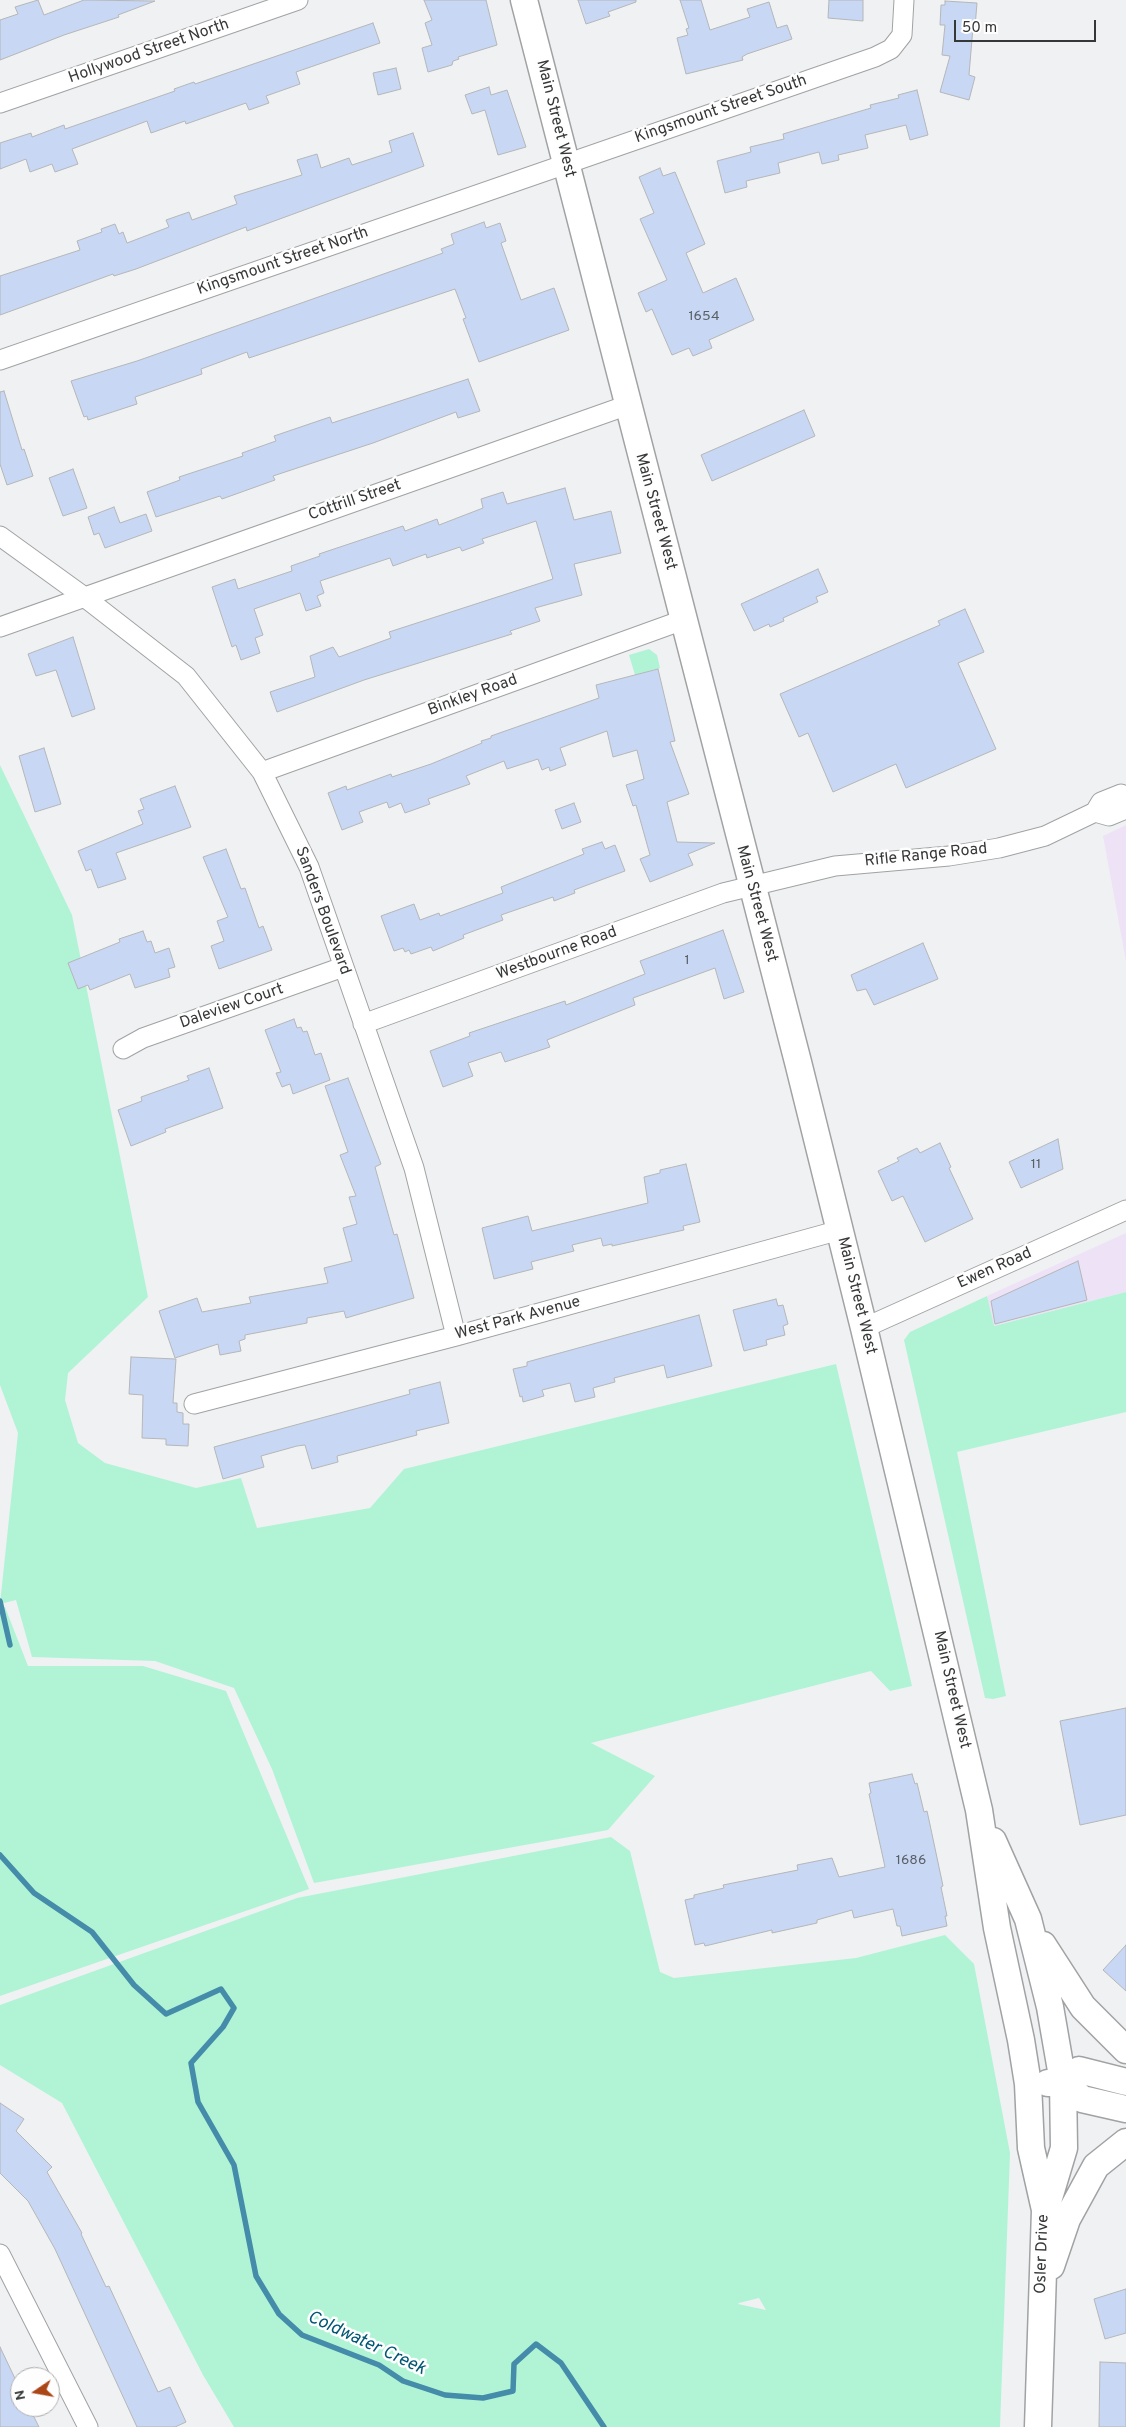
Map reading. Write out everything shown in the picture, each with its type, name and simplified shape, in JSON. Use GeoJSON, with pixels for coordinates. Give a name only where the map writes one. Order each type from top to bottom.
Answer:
{"type":"FeatureCollection","features":[{"type":"Feature","properties":{"kind":"main road","name":"Main Street West"},"geometry":{"type":"LineString","coordinates":[[524,0],[864,1328],[979,1810],[997,1928],[1021,2040],[1028,2084]]}},
{"type":"Feature","properties":{"kind":"main road","name":"Main Street West"},"geometry":{"type":"LineString","coordinates":[[979,1810],[1028,1919],[1050,2007],[1062,2082],[1064,2148],[1046,2210]]}},
{"type":"Feature","properties":{"kind":"main road"},"geometry":{"type":"LineString","coordinates":[[1028,1919],[1054,1966],[1083,2007],[1126,2050]]}},
{"type":"Feature","properties":{"kind":"main road"},"geometry":{"type":"LineString","coordinates":[[1028,2084],[1062,2082],[1079,2070],[1126,2082]]}},
{"type":"Feature","properties":{"kind":"main road"},"geometry":{"type":"LineString","coordinates":[[1062,2082],[1082,2099],[1126,2109]]}},
{"type":"Feature","properties":{"kind":"main road","name":"Osler Drive"},"geometry":{"type":"LineString","coordinates":[[1028,2084],[1031,2148],[1046,2210],[1038,2427]]}},
{"type":"Feature","properties":{"kind":"main road"},"geometry":{"type":"LineString","coordinates":[[1042,2289],[1056,2255],[1067,2219],[1096,2166],[1126,2142]]}},
{"type":"Feature","properties":{"kind":"street","name":"Hollywood Street North"},"geometry":{"type":"LineString","coordinates":[[0,103],[298,0]]}},
{"type":"Feature","properties":{"kind":"street","name":"Kingsmount Street South"},"geometry":{"type":"LineString","coordinates":[[566,163],[875,57],[891,49],[902,35],[904,0]]}},
{"type":"Feature","properties":{"kind":"street","name":"Kingsmount Street North"},"geometry":{"type":"LineString","coordinates":[[0,360],[566,163]]}},
{"type":"Feature","properties":{"kind":"street","name":"Cottrill Street"},"geometry":{"type":"LineString","coordinates":[[0,627],[83,596],[628,405]]}},
{"type":"Feature","properties":{"kind":"street","name":"Sanders Boulevard"},"geometry":{"type":"LineString","coordinates":[[0,536],[83,596],[186,676],[262,772],[309,867],[342,967],[414,1168],[456,1336]]}},
{"type":"Feature","properties":{"kind":"street","name":"Binkley Road"},"geometry":{"type":"LineString","coordinates":[[262,772],[683,620]]}},
{"type":"Feature","properties":{"kind":"street","name":"Rifle Range Road"},"geometry":{"type":"LineString","coordinates":[[752,886],[834,866],[949,856],[999,848],[1045,836],[1095,812],[1101,802],[1122,794],[1126,796]]}},
{"type":"Feature","properties":{"kind":"street","name":"Rifle Range Road"},"geometry":{"type":"LineString","coordinates":[[1095,812],[1109,816],[1126,809]]}},
{"type":"Feature","properties":{"kind":"street","name":"Westbourne Road"},"geometry":{"type":"LineString","coordinates":[[364,1024],[723,893],[752,886]]}},
{"type":"Feature","properties":{"kind":"street","name":"Daleview Court"},"geometry":{"type":"LineString","coordinates":[[123,1049],[143,1038],[342,967]]}},
{"type":"Feature","properties":{"kind":"street","name":"Ewen Road"},"geometry":{"type":"LineString","coordinates":[[864,1328],[1126,1210]]}},
{"type":"Feature","properties":{"kind":"street","name":"West Park Avenue"},"geometry":{"type":"LineString","coordinates":[[194,1404],[456,1336],[840,1230]]}},
{"type":"Feature","properties":{"kind":"street"},"geometry":{"type":"LineString","coordinates":[[0,2254],[88,2427]]}},
{"type":"Feature","properties":{"kind":"shaded area"},"geometry":{"type":"Polygon","coordinates":[[[1126,825],[1126,961],[1103,836],[1126,825]]]}},
{"type":"Feature","properties":{"kind":"shaded area"},"geometry":{"type":"Polygon","coordinates":[[[1126,1233],[1126,1292],[993,1326],[987,1296],[1126,1233]]]}},
{"type":"Feature","properties":{"kind":"green space"},"geometry":{"type":"Polygon","coordinates":[[[649,649],[657,655],[660,668],[635,675],[629,655],[649,649]]]}},
{"type":"Feature","properties":{"kind":"green space"},"geometry":{"type":"Polygon","coordinates":[[[0,765],[72,915],[148,1297],[68,1373],[65,1400],[78,1443],[105,1463],[196,1488],[241,1478],[257,1528],[370,1508],[404,1469],[836,1364],[912,1686],[890,1691],[871,1671],[591,1743],[655,1776],[608,1830],[314,1883],[272,1769],[234,1688],[155,1661],[32,1657],[16,1600],[0,1604],[18,1433],[0,1385],[0,765]]]}},
{"type":"Feature","properties":{"kind":"green space"},"geometry":{"type":"Polygon","coordinates":[[[1126,1292],[1126,1412],[957,1452],[1006,1696],[993,1699],[985,1698],[904,1340],[910,1332],[987,1296],[994,1326],[1126,1292]]]}},
{"type":"Feature","properties":{"kind":"green space"},"geometry":{"type":"Polygon","coordinates":[[[5,1607],[28,1666],[143,1666],[226,1691],[309,1889],[0,1996],[0,1608],[5,1607]]]}},
{"type":"Feature","properties":{"kind":"green space"},"geometry":{"type":"Polygon","coordinates":[[[611,1837],[630,1851],[660,1972],[674,1978],[856,1958],[945,1935],[974,1964],[1010,2153],[1000,2427],[234,2427],[203,2375],[62,2103],[0,2065],[0,2005],[297,1898],[611,1837]],[[759,2298],[738,2304],[766,2310],[759,2298]]]}},
{"type":"Feature","properties":{"kind":"building"},"geometry":{"type":"Polygon","coordinates":[[[38,0],[44,15],[84,0],[155,1],[118,15],[119,17],[64,35],[0,60],[0,20],[18,14],[15,7],[38,0]]]}},
{"type":"Feature","properties":{"kind":"building"},"geometry":{"type":"Polygon","coordinates":[[[424,0],[486,0],[497,45],[458,57],[459,59],[453,61],[452,65],[428,72],[422,48],[432,45],[425,23],[432,20],[424,0]]]}},
{"type":"Feature","properties":{"kind":"building"},"geometry":{"type":"Polygon","coordinates":[[[578,0],[636,0],[636,2],[608,12],[610,16],[586,24],[578,0]]]}},
{"type":"Feature","properties":{"kind":"building"},"geometry":{"type":"Polygon","coordinates":[[[680,0],[701,0],[710,30],[750,17],[747,9],[769,2],[777,28],[787,25],[792,39],[747,54],[742,57],[743,60],[686,74],[677,38],[688,35],[686,29],[689,28],[680,0]]]}},
{"type":"Feature","properties":{"kind":"building"},"geometry":{"type":"Polygon","coordinates":[[[829,0],[863,0],[863,21],[828,18],[829,0]]]}},
{"type":"Feature","properties":{"kind":"building"},"geometry":{"type":"Polygon","coordinates":[[[945,1],[977,3],[969,75],[975,77],[969,100],[940,92],[950,56],[942,55],[945,25],[940,25],[941,5],[945,5],[945,1]]]}},
{"type":"Feature","properties":{"kind":"building"},"geometry":{"type":"Polygon","coordinates":[[[373,23],[380,43],[296,72],[300,84],[266,96],[269,103],[249,110],[246,103],[186,124],[185,121],[151,133],[147,121],[72,149],[78,164],[55,172],[52,164],[30,172],[26,159],[0,169],[0,143],[31,133],[32,137],[64,125],[65,129],[175,91],[174,89],[194,82],[195,84],[373,23]]]}},
{"type":"Feature","properties":{"kind":"building"},"geometry":{"type":"Polygon","coordinates":[[[396,68],[401,89],[378,95],[373,73],[396,68]]]}},
{"type":"Feature","properties":{"kind":"building"},"geometry":{"type":"Polygon","coordinates":[[[489,87],[491,95],[507,90],[526,147],[498,155],[485,110],[472,114],[465,95],[489,87]]]}},
{"type":"Feature","properties":{"kind":"building"},"geometry":{"type":"Polygon","coordinates":[[[917,90],[928,135],[910,140],[906,125],[865,135],[868,148],[838,155],[839,160],[822,164],[819,152],[778,163],[780,173],[746,181],[747,187],[725,193],[717,161],[751,152],[750,147],[784,139],[783,134],[871,108],[870,105],[899,98],[898,95],[917,90]]]}},
{"type":"Feature","properties":{"kind":"building"},"geometry":{"type":"Polygon","coordinates":[[[413,133],[424,166],[247,231],[246,227],[136,269],[114,276],[113,274],[0,315],[0,276],[80,250],[77,241],[102,232],[101,229],[115,224],[119,234],[123,232],[127,243],[169,227],[166,220],[189,212],[192,220],[237,204],[234,196],[302,175],[297,160],[317,154],[321,168],[349,158],[352,165],[392,152],[389,141],[413,133]]]}},
{"type":"Feature","properties":{"kind":"building"},"geometry":{"type":"Polygon","coordinates":[[[660,168],[663,176],[675,172],[705,244],[686,253],[703,293],[736,278],[754,320],[709,340],[712,348],[693,356],[689,348],[672,355],[652,309],[646,312],[638,293],[667,280],[640,219],[654,213],[639,177],[660,168]]]}},
{"type":"Feature","properties":{"kind":"building"},"geometry":{"type":"Polygon","coordinates":[[[484,222],[486,228],[500,223],[506,241],[501,243],[521,300],[554,288],[569,330],[479,362],[463,319],[466,318],[455,289],[249,358],[247,352],[201,369],[202,374],[135,397],[137,404],[88,420],[87,416],[84,417],[71,381],[137,361],[443,253],[441,249],[454,244],[451,234],[484,222]]]}},
{"type":"Feature","properties":{"kind":"building"},"geometry":{"type":"Polygon","coordinates":[[[468,379],[480,411],[458,418],[456,412],[373,443],[273,476],[275,480],[222,499],[220,496],[156,517],[147,492],[180,480],[179,477],[243,456],[242,453],[276,441],[274,436],[330,417],[332,423],[468,379]]]}},
{"type":"Feature","properties":{"kind":"building"},"geometry":{"type":"Polygon","coordinates":[[[4,391],[22,450],[24,449],[33,476],[7,485],[0,464],[0,392],[4,391]]]}},
{"type":"Feature","properties":{"kind":"building"},"geometry":{"type":"Polygon","coordinates":[[[804,410],[815,436],[712,481],[701,455],[804,410]]]}},
{"type":"Feature","properties":{"kind":"building"},"geometry":{"type":"Polygon","coordinates":[[[73,469],[87,508],[63,516],[49,478],[73,469]]]}},
{"type":"Feature","properties":{"kind":"building"},"geometry":{"type":"Polygon","coordinates":[[[565,488],[574,520],[611,511],[621,553],[574,564],[582,595],[535,608],[540,621],[510,631],[512,634],[364,680],[277,712],[270,692],[315,677],[310,656],[333,647],[339,657],[391,638],[389,632],[553,579],[536,521],[482,539],[484,543],[462,551],[460,547],[427,558],[426,554],[393,566],[390,558],[320,581],[324,593],[317,596],[321,606],[306,611],[300,593],[254,609],[263,635],[255,638],[260,653],[241,660],[236,645],[232,647],[212,587],[235,579],[238,589],[292,571],[291,566],[320,556],[319,554],[403,526],[405,531],[437,519],[439,525],[483,508],[481,499],[503,492],[507,504],[565,488]]]}},
{"type":"Feature","properties":{"kind":"building"},"geometry":{"type":"Polygon","coordinates":[[[114,507],[120,523],[146,514],[152,531],[105,548],[99,533],[94,535],[88,517],[114,507]]]}},
{"type":"Feature","properties":{"kind":"building"},"geometry":{"type":"Polygon","coordinates":[[[818,569],[828,592],[816,597],[818,602],[783,618],[784,621],[770,627],[769,624],[754,631],[741,604],[818,569]]]}},
{"type":"Feature","properties":{"kind":"building"},"geometry":{"type":"Polygon","coordinates":[[[965,609],[984,652],[958,663],[996,749],[906,788],[896,764],[833,792],[808,733],[799,737],[780,694],[940,625],[938,621],[965,609]]]}},
{"type":"Feature","properties":{"kind":"building"},"geometry":{"type":"Polygon","coordinates":[[[73,637],[95,709],[72,717],[56,670],[36,676],[28,654],[73,637]]]}},
{"type":"Feature","properties":{"kind":"building"},"geometry":{"type":"Polygon","coordinates":[[[658,669],[675,741],[670,742],[689,794],[667,802],[677,842],[715,843],[688,854],[693,865],[650,882],[640,859],[650,855],[636,805],[633,806],[626,785],[644,779],[637,750],[613,757],[607,731],[560,748],[566,765],[550,771],[549,767],[542,770],[538,759],[507,769],[504,761],[466,776],[470,784],[428,799],[430,804],[405,813],[401,803],[389,808],[387,802],[359,812],[363,822],[342,830],[328,793],[346,786],[347,790],[391,774],[392,777],[431,764],[482,743],[481,741],[491,738],[491,736],[599,698],[596,685],[658,669]]]}},
{"type":"Feature","properties":{"kind":"building"},"geometry":{"type":"Polygon","coordinates":[[[44,748],[61,804],[35,812],[19,756],[44,748]]]}},
{"type":"Feature","properties":{"kind":"building"},"geometry":{"type":"Polygon","coordinates":[[[175,786],[191,827],[116,853],[126,879],[98,888],[91,869],[86,871],[78,851],[143,824],[138,811],[144,809],[140,799],[175,786]]]}},
{"type":"Feature","properties":{"kind":"building"},"geometry":{"type":"Polygon","coordinates":[[[574,803],[581,822],[562,829],[555,810],[574,803]]]}},
{"type":"Feature","properties":{"kind":"building"},"geometry":{"type":"Polygon","coordinates":[[[602,842],[605,849],[615,845],[625,871],[574,890],[575,893],[554,901],[553,897],[501,915],[503,920],[463,935],[464,938],[433,951],[431,947],[411,954],[409,950],[405,952],[403,948],[394,951],[381,916],[414,904],[420,920],[439,913],[440,916],[503,893],[501,887],[584,854],[582,849],[602,842]]]}},
{"type":"Feature","properties":{"kind":"building"},"geometry":{"type":"Polygon","coordinates":[[[226,849],[241,889],[245,888],[259,928],[263,926],[272,950],[219,969],[211,946],[224,941],[217,921],[228,917],[203,857],[226,849]]]}},
{"type":"Feature","properties":{"kind":"building"},"geometry":{"type":"Polygon","coordinates":[[[723,930],[744,992],[724,999],[715,968],[633,998],[635,1005],[547,1040],[550,1047],[505,1062],[501,1052],[468,1063],[473,1076],[443,1087],[430,1051],[470,1036],[469,1033],[565,1001],[566,1005],[645,974],[640,961],[723,930]]]}},
{"type":"Feature","properties":{"kind":"building"},"geometry":{"type":"Polygon","coordinates":[[[143,931],[147,942],[151,941],[155,953],[169,948],[175,967],[168,969],[170,977],[135,988],[130,974],[90,990],[88,985],[78,989],[68,963],[120,942],[119,939],[143,931]]]}},
{"type":"Feature","properties":{"kind":"building"},"geometry":{"type":"Polygon","coordinates":[[[923,943],[938,979],[874,1005],[866,989],[857,991],[851,975],[923,943]]]}},
{"type":"Feature","properties":{"kind":"building"},"geometry":{"type":"Polygon","coordinates":[[[294,1019],[297,1028],[301,1027],[303,1032],[307,1031],[315,1055],[321,1053],[330,1080],[293,1094],[290,1084],[282,1087],[276,1073],[281,1072],[265,1030],[294,1019]]]}},
{"type":"Feature","properties":{"kind":"building"},"geometry":{"type":"Polygon","coordinates":[[[209,1068],[223,1108],[165,1129],[166,1132],[131,1146],[118,1110],[142,1101],[141,1097],[189,1080],[187,1076],[209,1068]]]}},
{"type":"Feature","properties":{"kind":"building"},"geometry":{"type":"Polygon","coordinates":[[[348,1078],[381,1164],[375,1167],[394,1235],[397,1234],[414,1298],[346,1318],[344,1311],[307,1318],[307,1323],[245,1335],[245,1339],[239,1341],[241,1351],[220,1355],[218,1344],[175,1358],[159,1311],[197,1298],[202,1312],[251,1303],[249,1297],[328,1283],[324,1268],[352,1261],[343,1228],[357,1224],[349,1197],[356,1196],[340,1155],[348,1152],[325,1086],[348,1078]]]}},
{"type":"Feature","properties":{"kind":"building"},"geometry":{"type":"Polygon","coordinates":[[[1058,1139],[1063,1169],[1021,1188],[1009,1162],[1058,1139]]]}},
{"type":"Feature","properties":{"kind":"building"},"geometry":{"type":"Polygon","coordinates":[[[940,1143],[951,1167],[949,1168],[973,1219],[925,1242],[903,1196],[892,1201],[878,1171],[899,1161],[897,1158],[917,1148],[920,1153],[940,1143]]]}},
{"type":"Feature","properties":{"kind":"building"},"geometry":{"type":"Polygon","coordinates":[[[686,1164],[700,1222],[683,1226],[684,1230],[612,1246],[612,1244],[603,1246],[601,1238],[572,1245],[574,1251],[531,1262],[533,1269],[494,1279],[482,1228],[528,1216],[532,1231],[648,1203],[644,1177],[660,1173],[660,1170],[686,1164]]]}},
{"type":"Feature","properties":{"kind":"building"},"geometry":{"type":"Polygon","coordinates":[[[1078,1261],[1087,1300],[995,1324],[991,1301],[1078,1261]]]}},
{"type":"Feature","properties":{"kind":"building"},"geometry":{"type":"Polygon","coordinates":[[[776,1299],[778,1306],[783,1305],[788,1324],[783,1326],[785,1335],[766,1340],[767,1345],[744,1351],[733,1310],[776,1299]]]}},
{"type":"Feature","properties":{"kind":"building"},"geometry":{"type":"Polygon","coordinates":[[[699,1315],[712,1366],[667,1378],[664,1365],[614,1378],[615,1382],[593,1388],[595,1397],[575,1402],[570,1383],[542,1390],[544,1396],[523,1402],[522,1396],[520,1397],[513,1369],[527,1366],[527,1362],[699,1315]]]}},
{"type":"Feature","properties":{"kind":"building"},"geometry":{"type":"Polygon","coordinates":[[[131,1357],[176,1359],[173,1403],[177,1403],[177,1412],[183,1413],[183,1424],[189,1424],[188,1446],[166,1445],[166,1439],[142,1438],[143,1395],[129,1394],[131,1357]]]}},
{"type":"Feature","properties":{"kind":"building"},"geometry":{"type":"Polygon","coordinates":[[[440,1382],[449,1423],[416,1431],[417,1435],[337,1456],[338,1462],[312,1469],[305,1445],[297,1446],[261,1456],[264,1467],[223,1479],[214,1447],[410,1394],[409,1390],[440,1382]]]}},
{"type":"Feature","properties":{"kind":"building"},"geometry":{"type":"Polygon","coordinates":[[[1126,1708],[1126,1815],[1080,1825],[1060,1721],[1126,1708]]]}},
{"type":"Feature","properties":{"kind":"building"},"geometry":{"type":"Polygon","coordinates":[[[912,1774],[915,1784],[917,1783],[924,1812],[927,1811],[943,1886],[941,1887],[947,1916],[945,1916],[947,1926],[902,1936],[900,1926],[897,1926],[893,1909],[854,1918],[852,1910],[817,1920],[817,1923],[772,1933],[772,1930],[705,1946],[704,1943],[695,1945],[685,1900],[694,1898],[694,1895],[724,1888],[723,1885],[798,1870],[797,1865],[832,1858],[839,1877],[885,1867],[869,1794],[871,1793],[869,1783],[912,1774]]]}},
{"type":"Feature","properties":{"kind":"building"},"geometry":{"type":"Polygon","coordinates":[[[1126,1945],[1126,1991],[1103,1970],[1126,1945]]]}},
{"type":"Feature","properties":{"kind":"building"},"geometry":{"type":"Polygon","coordinates":[[[0,2103],[24,2119],[16,2131],[52,2167],[47,2172],[82,2233],[106,2287],[109,2286],[158,2392],[170,2387],[186,2422],[175,2427],[137,2427],[55,2249],[28,2201],[0,2173],[0,2103]]]}},
{"type":"Feature","properties":{"kind":"building"},"geometry":{"type":"Polygon","coordinates":[[[1126,2289],[1126,2333],[1105,2339],[1094,2299],[1126,2289]]]}},
{"type":"Feature","properties":{"kind":"building"},"geometry":{"type":"Polygon","coordinates":[[[0,2347],[10,2368],[10,2417],[34,2417],[39,2427],[0,2427],[0,2347]]]}},
{"type":"Feature","properties":{"kind":"building"},"geometry":{"type":"Polygon","coordinates":[[[1100,2362],[1126,2363],[1126,2427],[1099,2427],[1100,2362]]]}},
{"type":"Feature","properties":{"kind":"waterway"},"geometry":{"type":"LineString","coordinates":[[0,1601],[10,1645]]}},
{"type":"Feature","properties":{"kind":"waterway","name":"Coldwater Creek"},"geometry":{"type":"LineString","coordinates":[[0,1855],[34,1893],[92,1932],[134,1985],[166,2014],[221,1989],[234,2008],[223,2027],[191,2063],[198,2102],[234,2165],[256,2276],[279,2314],[302,2335],[379,2365],[403,2381],[445,2395],[483,2398],[513,2391],[514,2364],[536,2344],[561,2363],[604,2427]]}}]}
